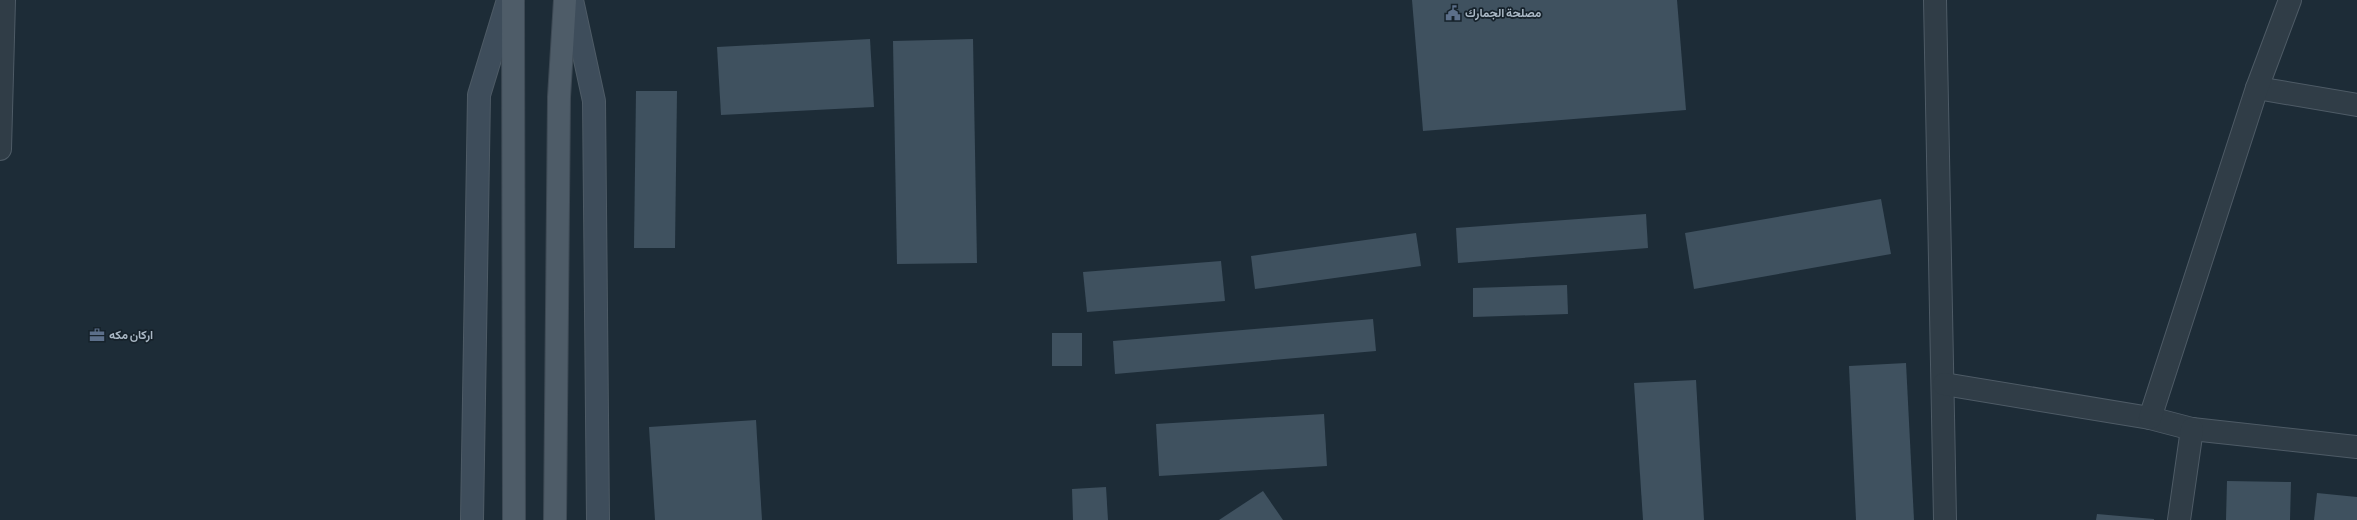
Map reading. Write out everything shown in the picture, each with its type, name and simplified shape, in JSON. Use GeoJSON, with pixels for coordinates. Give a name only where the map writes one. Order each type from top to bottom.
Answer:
{"type":"FeatureCollection","features":[{"type":"Feature","properties":{"kind":"main road"},"geometry":{"type":"LineString","coordinates":[[472,520],[479,95],[508,0]]}},
{"type":"Feature","properties":{"kind":"main road"},"geometry":{"type":"LineString","coordinates":[[513,0],[514,520]]}},
{"type":"Feature","properties":{"kind":"main road"},"geometry":{"type":"LineString","coordinates":[[555,520],[559,97],[565,0]]}},
{"type":"Feature","properties":{"kind":"main road"},"geometry":{"type":"LineString","coordinates":[[572,0],[594,101],[598,520]]}},
{"type":"Feature","properties":{"kind":"street"},"geometry":{"type":"LineString","coordinates":[[0,149],[4,0]]}},
{"type":"Feature","properties":{"kind":"street"},"geometry":{"type":"LineString","coordinates":[[1935,0],[1944,384],[1945,520]]}},
{"type":"Feature","properties":{"kind":"street"},"geometry":{"type":"LineString","coordinates":[[2150,418],[2257,88],[2290,0]]}},
{"type":"Feature","properties":{"kind":"street"},"geometry":{"type":"LineString","coordinates":[[2257,88],[2357,105]]}},
{"type":"Feature","properties":{"kind":"street"},"geometry":{"type":"LineString","coordinates":[[1944,384],[2150,418],[2192,429],[2357,447]]}},
{"type":"Feature","properties":{"kind":"street"},"geometry":{"type":"LineString","coordinates":[[2179,520],[2192,429]]}},
{"type":"Feature","properties":{"kind":"building"},"geometry":{"type":"Polygon","coordinates":[[[1412,0],[1677,0],[1686,110],[1423,131],[1412,0]]]}},
{"type":"Feature","properties":{"kind":"building"},"geometry":{"type":"Polygon","coordinates":[[[870,39],[874,107],[721,115],[717,47],[870,39]]]}},
{"type":"Feature","properties":{"kind":"building"},"geometry":{"type":"Polygon","coordinates":[[[973,39],[977,263],[897,264],[893,41],[973,39]]]}},
{"type":"Feature","properties":{"kind":"building"},"geometry":{"type":"Polygon","coordinates":[[[636,91],[677,91],[675,248],[634,248],[636,91]]]}},
{"type":"Feature","properties":{"kind":"building"},"geometry":{"type":"Polygon","coordinates":[[[1881,199],[1891,254],[1694,289],[1685,233],[1881,199]]]}},
{"type":"Feature","properties":{"kind":"building"},"geometry":{"type":"Polygon","coordinates":[[[1646,214],[1648,248],[1458,263],[1456,228],[1646,214]]]}},
{"type":"Feature","properties":{"kind":"building"},"geometry":{"type":"Polygon","coordinates":[[[1416,233],[1421,266],[1255,289],[1251,256],[1416,233]]]}},
{"type":"Feature","properties":{"kind":"building"},"geometry":{"type":"Polygon","coordinates":[[[1221,261],[1225,301],[1087,312],[1083,272],[1221,261]]]}},
{"type":"Feature","properties":{"kind":"building"},"geometry":{"type":"Polygon","coordinates":[[[1567,285],[1568,314],[1473,317],[1473,288],[1567,285]]]}},
{"type":"Feature","properties":{"kind":"building"},"geometry":{"type":"Polygon","coordinates":[[[1373,319],[1376,351],[1115,374],[1113,341],[1373,319]]]}},
{"type":"Feature","properties":{"kind":"building"},"geometry":{"type":"Polygon","coordinates":[[[1052,333],[1082,333],[1082,366],[1052,366],[1052,333]]]}},
{"type":"Feature","properties":{"kind":"building"},"geometry":{"type":"Polygon","coordinates":[[[1906,363],[1914,520],[1856,520],[1849,366],[1906,363]]]}},
{"type":"Feature","properties":{"kind":"building"},"geometry":{"type":"Polygon","coordinates":[[[1696,380],[1704,520],[1643,520],[1634,383],[1696,380]]]}},
{"type":"Feature","properties":{"kind":"building"},"geometry":{"type":"Polygon","coordinates":[[[1324,414],[1327,466],[1159,476],[1156,424],[1324,414]]]}},
{"type":"Feature","properties":{"kind":"building"},"geometry":{"type":"Polygon","coordinates":[[[756,420],[762,520],[655,520],[649,427],[756,420]]]}},
{"type":"Feature","properties":{"kind":"building"},"geometry":{"type":"Polygon","coordinates":[[[2227,481],[2291,482],[2290,520],[2226,520],[2227,481]]]}},
{"type":"Feature","properties":{"kind":"building"},"geometry":{"type":"Polygon","coordinates":[[[1106,487],[1108,520],[1073,520],[1072,489],[1106,487]]]}},
{"type":"Feature","properties":{"kind":"building"},"geometry":{"type":"Polygon","coordinates":[[[1263,491],[1283,520],[1219,520],[1263,491]]]}},
{"type":"Feature","properties":{"kind":"building"},"geometry":{"type":"Polygon","coordinates":[[[2317,493],[2357,497],[2357,520],[2314,520],[2317,493]]]}},
{"type":"Feature","properties":{"kind":"building"},"geometry":{"type":"Polygon","coordinates":[[[2097,514],[2154,519],[2154,520],[2096,520],[2097,514]]]}},
{"type":"Feature","properties":{"kind":"place","name":"مصلحة الجمارك"},"geometry":{"type":"Point","coordinates":[1453,13]}},
{"type":"Feature","properties":{"kind":"place","name":"اركان مكه"},"geometry":{"type":"Point","coordinates":[97,335]}}]}
